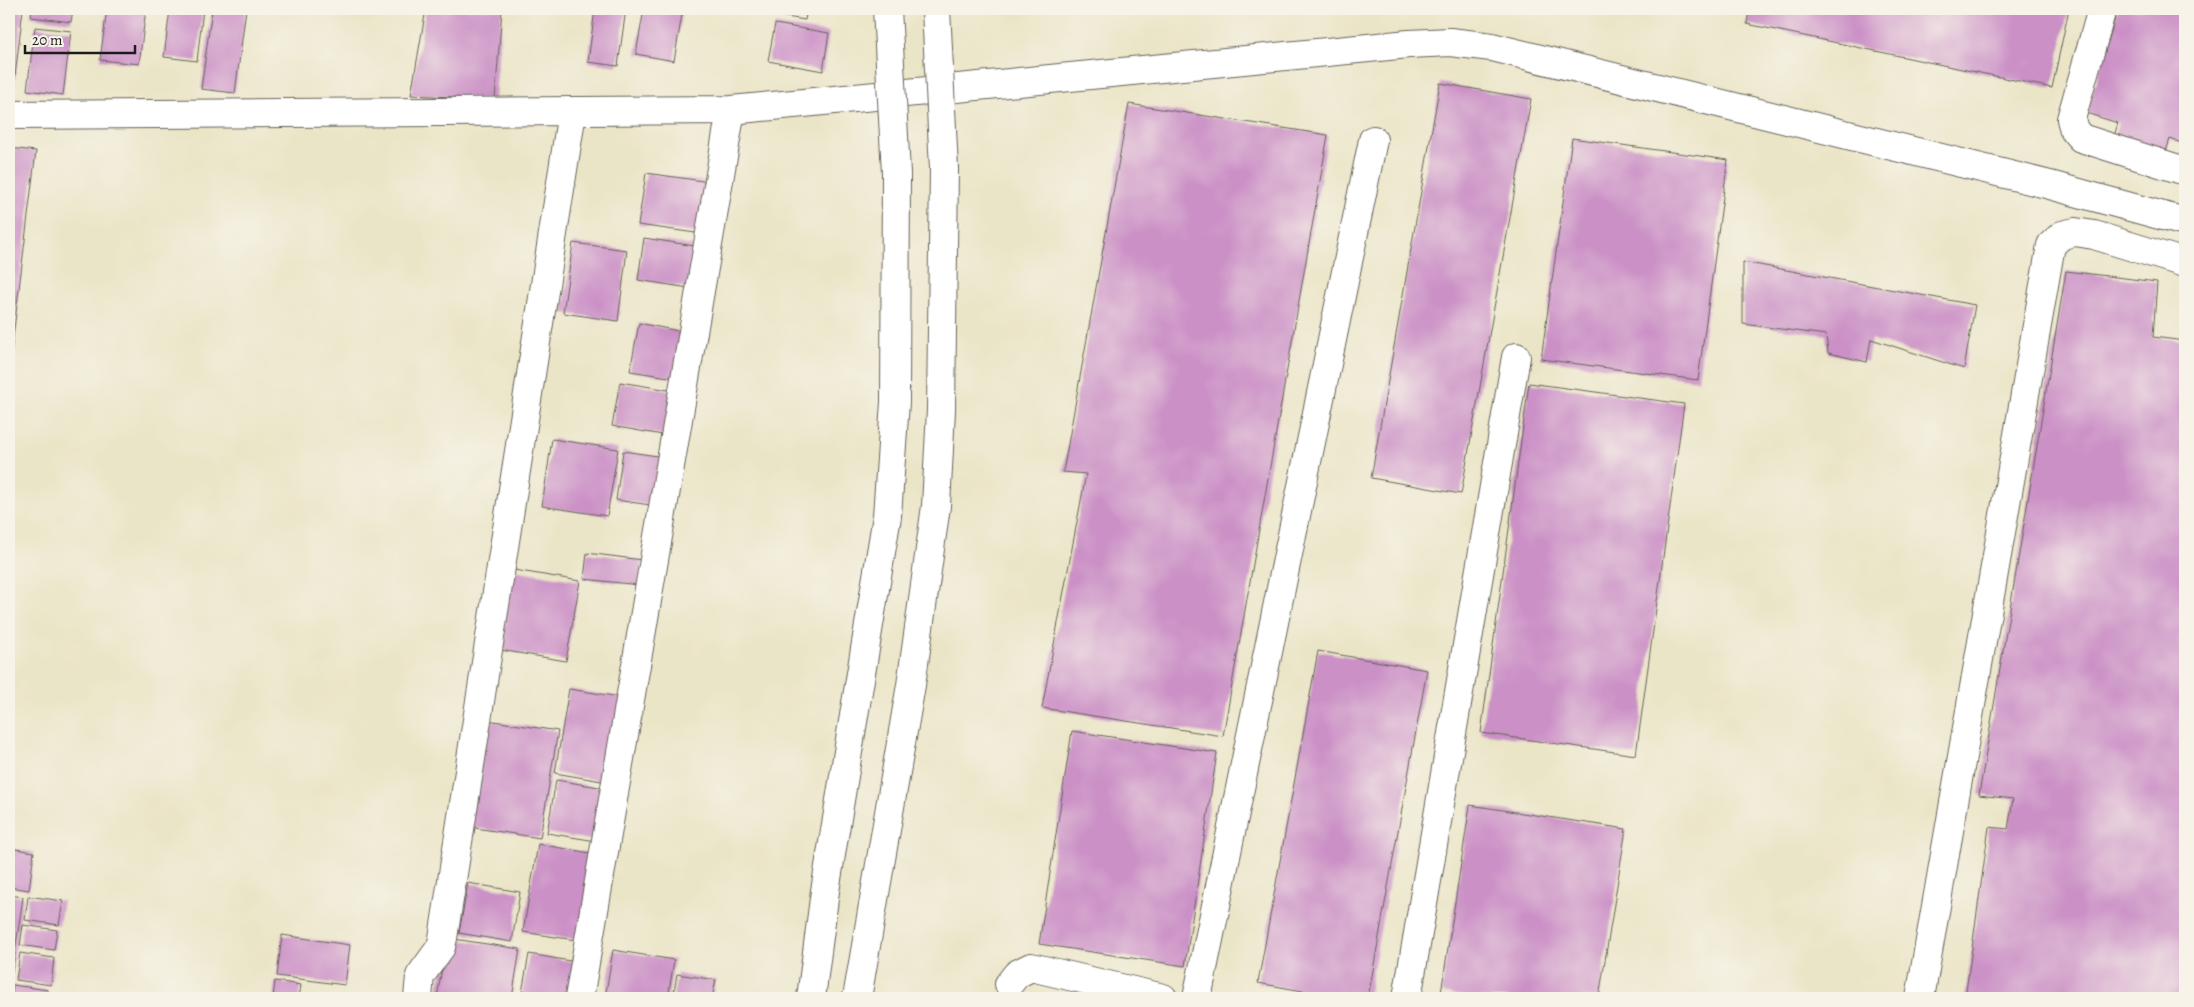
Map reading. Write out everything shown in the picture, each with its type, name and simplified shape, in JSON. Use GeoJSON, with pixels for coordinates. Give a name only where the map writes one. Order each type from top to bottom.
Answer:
{"type":"FeatureCollection","features":[{"type":"Feature","properties":{"kind":"main road"},"geometry":{"type":"LineString","coordinates":[[811,998],[825,891],[887,516],[895,402],[896,173],[887,9]]}},
{"type":"Feature","properties":{"kind":"main road"},"geometry":{"type":"LineString","coordinates":[[857,998],[913,675],[936,506],[941,410],[944,169],[936,9]]}},
{"type":"Feature","properties":{"kind":"main road"},"geometry":{"type":"LineString","coordinates":[[2102,9],[2071,119],[2074,130],[2081,138],[2185,171]]}},
{"type":"Feature","properties":{"kind":"main road"},"geometry":{"type":"LineString","coordinates":[[9,115],[731,110],[1409,44],[1450,42],[1492,47],[2030,180],[2185,222]]}},
{"type":"Feature","properties":{"kind":"main road"},"geometry":{"type":"LineString","coordinates":[[579,998],[731,110]]}},
{"type":"Feature","properties":{"kind":"main road"},"geometry":{"type":"LineString","coordinates":[[418,998],[420,976],[440,947],[443,938],[572,112]]}},
{"type":"Feature","properties":{"kind":"main road"},"geometry":{"type":"LineString","coordinates":[[1196,998],[1373,140]]}},
{"type":"Feature","properties":{"kind":"main road"},"geometry":{"type":"LineString","coordinates":[[1920,998],[2051,245],[2062,235],[2075,232],[2094,235],[2185,263]]}},
{"type":"Feature","properties":{"kind":"main road"},"geometry":{"type":"LineString","coordinates":[[1407,998],[1516,356]]}},
{"type":"Feature","properties":{"kind":"main road"},"geometry":{"type":"LineString","coordinates":[[1009,984],[1017,974],[1031,967],[1163,998]]}},
{"type":"Feature","properties":{"kind":"building"},"geometry":{"type":"Polygon","coordinates":[[[9,9],[23,9],[14,85],[9,85],[9,9]]]}},
{"type":"Feature","properties":{"kind":"building"},"geometry":{"type":"Polygon","coordinates":[[[32,9],[73,9],[71,22],[31,17],[32,9]]]}},
{"type":"Feature","properties":{"kind":"building"},"geometry":{"type":"Polygon","coordinates":[[[107,9],[146,9],[139,64],[100,60],[107,9]]]}},
{"type":"Feature","properties":{"kind":"building"},"geometry":{"type":"Polygon","coordinates":[[[170,9],[203,9],[197,61],[164,57],[170,9]]]}},
{"type":"Feature","properties":{"kind":"building"},"geometry":{"type":"Polygon","coordinates":[[[212,9],[246,9],[235,93],[201,89],[212,9]]]}},
{"type":"Feature","properties":{"kind":"building"},"geometry":{"type":"Polygon","coordinates":[[[426,9],[502,9],[495,99],[411,95],[426,9]]]}},
{"type":"Feature","properties":{"kind":"building"},"geometry":{"type":"Polygon","coordinates":[[[595,9],[626,9],[618,66],[588,62],[595,9]]]}},
{"type":"Feature","properties":{"kind":"building"},"geometry":{"type":"Polygon","coordinates":[[[644,9],[683,9],[674,61],[636,54],[644,9]]]}},
{"type":"Feature","properties":{"kind":"building"},"geometry":{"type":"Polygon","coordinates":[[[762,9],[807,9],[805,20],[761,13],[762,9]]]}},
{"type":"Feature","properties":{"kind":"building"},"geometry":{"type":"Polygon","coordinates":[[[1749,9],[2069,9],[2052,88],[1747,24],[1749,9]]]}},
{"type":"Feature","properties":{"kind":"building"},"geometry":{"type":"Polygon","coordinates":[[[2118,9],[2185,9],[2185,144],[2170,139],[2165,155],[2113,140],[2118,123],[2086,113],[2118,9]]]}},
{"type":"Feature","properties":{"kind":"building"},"geometry":{"type":"Polygon","coordinates":[[[775,24],[829,33],[823,71],[768,61],[775,24]]]}},
{"type":"Feature","properties":{"kind":"building"},"geometry":{"type":"Polygon","coordinates":[[[35,27],[71,31],[63,95],[27,90],[35,27]]]}},
{"type":"Feature","properties":{"kind":"building"},"geometry":{"type":"Polygon","coordinates":[[[1440,83],[1531,99],[1461,494],[1371,478],[1440,83]]]}},
{"type":"Feature","properties":{"kind":"building"},"geometry":{"type":"Polygon","coordinates":[[[1129,104],[1328,135],[1223,736],[1042,708],[1086,474],[1063,472],[1129,104]]]}},
{"type":"Feature","properties":{"kind":"building"},"geometry":{"type":"Polygon","coordinates":[[[1572,138],[1728,160],[1698,380],[1541,359],[1572,138]]]}},
{"type":"Feature","properties":{"kind":"building"},"geometry":{"type":"Polygon","coordinates":[[[9,148],[36,151],[10,362],[9,361],[9,148]]]}},
{"type":"Feature","properties":{"kind":"building"},"geometry":{"type":"Polygon","coordinates":[[[646,173],[710,182],[703,234],[638,225],[646,173]]]}},
{"type":"Feature","properties":{"kind":"building"},"geometry":{"type":"Polygon","coordinates":[[[644,238],[695,246],[689,288],[638,280],[644,238]]]}},
{"type":"Feature","properties":{"kind":"building"},"geometry":{"type":"Polygon","coordinates":[[[573,243],[627,250],[618,321],[563,313],[573,243]]]}},
{"type":"Feature","properties":{"kind":"building"},"geometry":{"type":"Polygon","coordinates":[[[1743,262],[1975,305],[1964,369],[1871,339],[1867,362],[1828,353],[1826,335],[1743,324],[1743,262]]]}},
{"type":"Feature","properties":{"kind":"building"},"geometry":{"type":"Polygon","coordinates":[[[2066,271],[2157,282],[2153,337],[2185,341],[2185,998],[1965,998],[1989,827],[2008,829],[2013,799],[1979,795],[2066,271]]]}},
{"type":"Feature","properties":{"kind":"building"},"geometry":{"type":"Polygon","coordinates":[[[639,323],[683,332],[675,378],[630,371],[639,323]]]}},
{"type":"Feature","properties":{"kind":"building"},"geometry":{"type":"Polygon","coordinates":[[[620,382],[681,392],[674,437],[612,426],[620,382]]]}},
{"type":"Feature","properties":{"kind":"building"},"geometry":{"type":"Polygon","coordinates":[[[1529,383],[1684,404],[1636,755],[1481,733],[1529,383]]]}},
{"type":"Feature","properties":{"kind":"building"},"geometry":{"type":"Polygon","coordinates":[[[552,439],[618,449],[607,516],[542,506],[552,439]]]}},
{"type":"Feature","properties":{"kind":"building"},"geometry":{"type":"Polygon","coordinates":[[[623,451],[664,457],[657,506],[616,500],[623,451]]]}},
{"type":"Feature","properties":{"kind":"building"},"geometry":{"type":"Polygon","coordinates":[[[587,553],[642,560],[639,585],[584,579],[587,553]]]}},
{"type":"Feature","properties":{"kind":"building"},"geometry":{"type":"Polygon","coordinates":[[[514,570],[580,581],[566,661],[500,650],[514,570]]]}},
{"type":"Feature","properties":{"kind":"building"},"geometry":{"type":"Polygon","coordinates":[[[1318,651],[1427,670],[1368,998],[1342,998],[1258,983],[1318,651]]]}},
{"type":"Feature","properties":{"kind":"building"},"geometry":{"type":"Polygon","coordinates":[[[569,689],[627,698],[613,783],[555,773],[569,689]]]}},
{"type":"Feature","properties":{"kind":"building"},"geometry":{"type":"Polygon","coordinates":[[[487,720],[558,731],[540,838],[469,827],[487,720]]]}},
{"type":"Feature","properties":{"kind":"building"},"geometry":{"type":"Polygon","coordinates":[[[1072,731],[1217,753],[1185,966],[1039,944],[1072,731]]]}},
{"type":"Feature","properties":{"kind":"building"},"geometry":{"type":"Polygon","coordinates":[[[556,780],[611,789],[602,842],[547,833],[556,780]]]}},
{"type":"Feature","properties":{"kind":"building"},"geometry":{"type":"Polygon","coordinates":[[[1470,805],[1626,829],[1599,998],[1475,998],[1441,993],[1470,805]]]}},
{"type":"Feature","properties":{"kind":"building"},"geometry":{"type":"Polygon","coordinates":[[[538,844],[602,855],[588,942],[523,932],[538,844]]]}},
{"type":"Feature","properties":{"kind":"building"},"geometry":{"type":"Polygon","coordinates":[[[9,848],[34,852],[29,890],[9,887],[9,848]]]}},
{"type":"Feature","properties":{"kind":"building"},"geometry":{"type":"Polygon","coordinates":[[[468,883],[520,892],[512,942],[459,933],[468,883]]]}},
{"type":"Feature","properties":{"kind":"building"},"geometry":{"type":"Polygon","coordinates":[[[9,895],[23,897],[12,972],[9,971],[9,895]]]}},
{"type":"Feature","properties":{"kind":"building"},"geometry":{"type":"Polygon","coordinates":[[[28,896],[63,901],[59,925],[25,920],[28,896]]]}},
{"type":"Feature","properties":{"kind":"building"},"geometry":{"type":"Polygon","coordinates":[[[23,925],[57,930],[54,950],[20,945],[23,925]]]}},
{"type":"Feature","properties":{"kind":"building"},"geometry":{"type":"Polygon","coordinates":[[[282,935],[350,945],[345,985],[277,976],[282,935]]]}},
{"type":"Feature","properties":{"kind":"building"},"geometry":{"type":"Polygon","coordinates":[[[447,938],[520,949],[512,998],[437,998],[447,938]]]}},
{"type":"Feature","properties":{"kind":"building"},"geometry":{"type":"Polygon","coordinates":[[[613,950],[674,960],[668,998],[605,998],[613,950]]]}},
{"type":"Feature","properties":{"kind":"building"},"geometry":{"type":"Polygon","coordinates":[[[20,953],[54,958],[51,985],[16,980],[20,953]]]}},
{"type":"Feature","properties":{"kind":"building"},"geometry":{"type":"Polygon","coordinates":[[[529,954],[576,962],[570,998],[521,998],[529,954]]]}},
{"type":"Feature","properties":{"kind":"building"},"geometry":{"type":"Polygon","coordinates":[[[677,974],[716,980],[712,998],[673,998],[677,974]]]}},
{"type":"Feature","properties":{"kind":"building"},"geometry":{"type":"Polygon","coordinates":[[[275,981],[301,985],[299,998],[273,998],[275,981]]]}},
{"type":"Feature","properties":{"kind":"building"},"geometry":{"type":"Polygon","coordinates":[[[13,985],[48,990],[47,998],[12,998],[13,985]]]}},
{"type":"Feature","properties":{"kind":"building"},"geometry":{"type":"Polygon","coordinates":[[[723,994],[745,997],[745,998],[723,998],[723,994]]]}}]}
